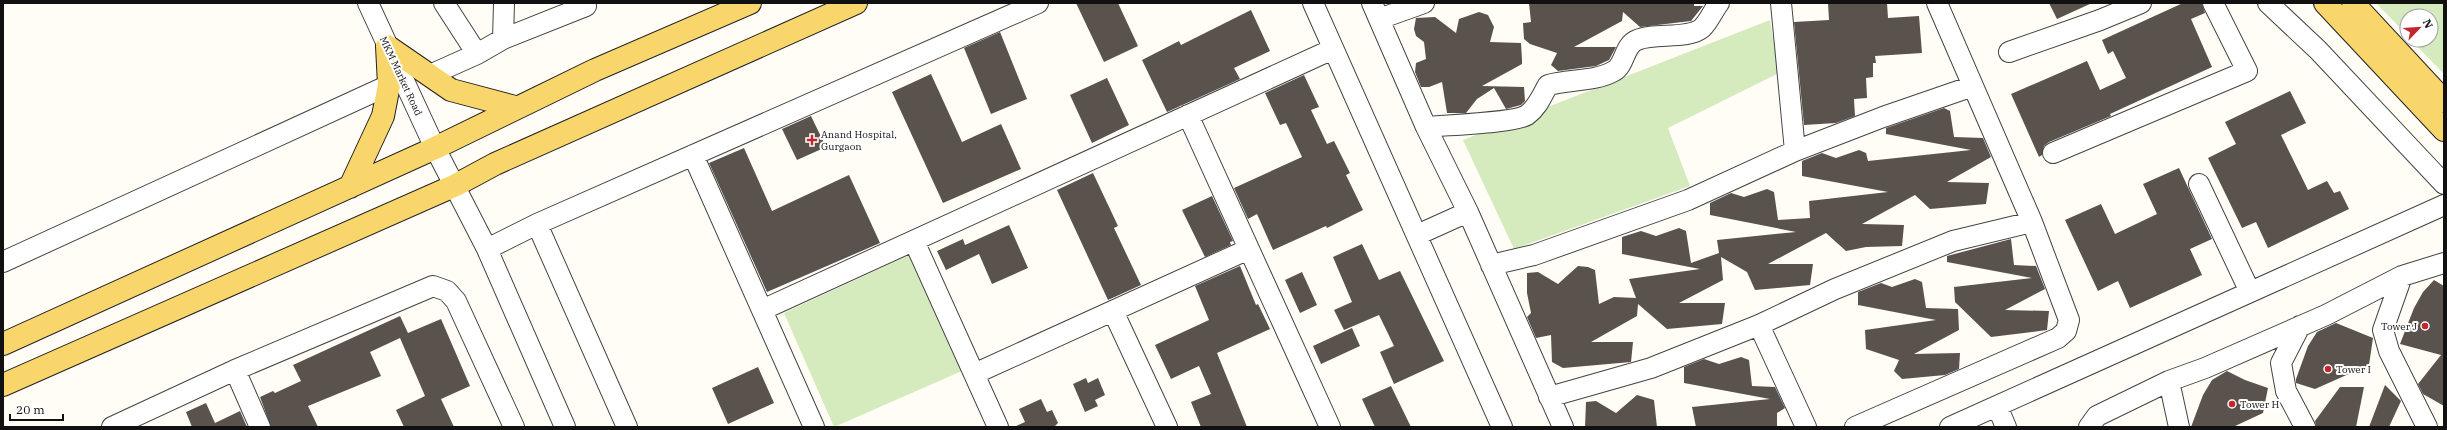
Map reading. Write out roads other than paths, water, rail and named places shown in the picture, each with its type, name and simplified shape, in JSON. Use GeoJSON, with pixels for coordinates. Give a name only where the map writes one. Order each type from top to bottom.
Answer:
{"type":"FeatureCollection","features":[{"type":"Feature","properties":{"kind":"main road"},"geometry":{"type":"LineString","coordinates":[[3,344],[435,148],[515,107],[724,8],[750,3]]}},
{"type":"Feature","properties":{"kind":"main road"},"geometry":{"type":"LineString","coordinates":[[3,386],[456,185],[502,161],[856,3]]}},
{"type":"Feature","properties":{"kind":"main road"},"geometry":{"type":"LineString","coordinates":[[2326,3],[2444,130]]}},
{"type":"Feature","properties":{"kind":"main road"},"geometry":{"type":"LineString","coordinates":[[2353,3],[2444,101]]}},
{"type":"Feature","properties":{"kind":"main road"},"geometry":{"type":"LineString","coordinates":[[387,46],[451,90],[515,107]]}},
{"type":"Feature","properties":{"kind":"main road"},"geometry":{"type":"LineString","coordinates":[[350,187],[383,116],[389,85],[387,46]]}},
{"type":"Feature","properties":{"kind":"street","name":"MKM Market Road"},"geometry":{"type":"LineString","coordinates":[[368,3],[435,148],[456,185],[487,249],[565,427]]}},
{"type":"Feature","properties":{"kind":"street"},"geometry":{"type":"LineString","coordinates":[[444,3],[476,54]]}},
{"type":"Feature","properties":{"kind":"street"},"geometry":{"type":"LineString","coordinates":[[503,39],[504,3]]}},
{"type":"Feature","properties":{"kind":"street"},"geometry":{"type":"LineString","coordinates":[[487,249],[537,224],[1038,3]]}},
{"type":"Feature","properties":{"kind":"street"},"geometry":{"type":"LineString","coordinates":[[1313,3],[1502,427]]}},
{"type":"Feature","properties":{"kind":"street"},"geometry":{"type":"LineString","coordinates":[[1424,3],[1376,11],[1426,127],[1468,212],[1563,427]]}},
{"type":"Feature","properties":{"kind":"street"},"geometry":{"type":"LineString","coordinates":[[1426,127],[1494,121],[1526,116],[1537,106],[1548,85],[1613,72],[1619,67],[1634,41],[1643,37],[1694,32],[1710,19],[1719,3]]}},
{"type":"Feature","properties":{"kind":"street"},"geometry":{"type":"LineString","coordinates":[[1781,3],[1795,151]]}},
{"type":"Feature","properties":{"kind":"street"},"geometry":{"type":"LineString","coordinates":[[1855,427],[2058,338],[2066,331],[2069,320],[2067,310],[2032,222],[1937,3]]}},
{"type":"Feature","properties":{"kind":"street"},"geometry":{"type":"LineString","coordinates":[[2009,52],[2100,20],[2141,3]]}},
{"type":"Feature","properties":{"kind":"street"},"geometry":{"type":"LineString","coordinates":[[2053,153],[2247,71],[2213,3]]}},
{"type":"Feature","properties":{"kind":"street"},"geometry":{"type":"LineString","coordinates":[[2268,3],[2318,50],[2444,184]]}},
{"type":"Feature","properties":{"kind":"street"},"geometry":{"type":"LineString","coordinates":[[430,75],[476,54],[503,39],[586,6]]}},
{"type":"Feature","properties":{"kind":"street"},"geometry":{"type":"LineString","coordinates":[[762,310],[1333,49]]}},
{"type":"Feature","properties":{"kind":"street"},"geometry":{"type":"LineString","coordinates":[[3,262],[389,85]]}},
{"type":"Feature","properties":{"kind":"street"},"geometry":{"type":"LineString","coordinates":[[1491,265],[1534,255],[1688,200],[1795,151],[1883,117],[1973,86]]}},
{"type":"Feature","properties":{"kind":"street"},"geometry":{"type":"LineString","coordinates":[[1188,115],[1330,427]]}},
{"type":"Feature","properties":{"kind":"street"},"geometry":{"type":"LineString","coordinates":[[693,155],[814,427]]}},
{"type":"Feature","properties":{"kind":"street"},"geometry":{"type":"LineString","coordinates":[[2199,184],[2250,292]]}},
{"type":"Feature","properties":{"kind":"street"},"geometry":{"type":"LineString","coordinates":[[1950,427],[2444,205]]}},
{"type":"Feature","properties":{"kind":"street"},"geometry":{"type":"LineString","coordinates":[[1417,235],[1468,212]]}},
{"type":"Feature","properties":{"kind":"street"},"geometry":{"type":"LineString","coordinates":[[1549,398],[1651,368],[1759,326],[1835,289],[1953,241],[2032,222]]}},
{"type":"Feature","properties":{"kind":"street"},"geometry":{"type":"LineString","coordinates":[[537,224],[627,427]]}},
{"type":"Feature","properties":{"kind":"street"},"geometry":{"type":"LineString","coordinates":[[914,241],[998,427]]}},
{"type":"Feature","properties":{"kind":"street"},"geometry":{"type":"LineString","coordinates":[[974,374],[1249,249]]}},
{"type":"Feature","properties":{"kind":"street"},"geometry":{"type":"LineString","coordinates":[[2089,427],[2097,416],[2169,381],[2205,368],[2300,326],[2402,276],[2444,263]]}},
{"type":"Feature","properties":{"kind":"street"},"geometry":{"type":"LineString","coordinates":[[2402,276],[2383,330],[2389,350],[2427,427]]}},
{"type":"Feature","properties":{"kind":"street"},"geometry":{"type":"LineString","coordinates":[[112,427],[235,370],[433,286],[447,291],[456,301],[514,427]]}},
{"type":"Feature","properties":{"kind":"street"},"geometry":{"type":"LineString","coordinates":[[1113,311],[1167,427]]}},
{"type":"Feature","properties":{"kind":"street"},"geometry":{"type":"LineString","coordinates":[[1759,326],[1806,427]]}},
{"type":"Feature","properties":{"kind":"street"},"geometry":{"type":"LineString","coordinates":[[2300,326],[2281,363],[2286,391],[2304,427]]}},
{"type":"Feature","properties":{"kind":"street"},"geometry":{"type":"LineString","coordinates":[[235,370],[260,427]]}},
{"type":"Feature","properties":{"kind":"street"},"geometry":{"type":"LineString","coordinates":[[2169,381],[2179,427]]}},
{"type":"Feature","properties":{"kind":"street"},"geometry":{"type":"LineString","coordinates":[[1997,406],[2006,427]]}},
{"type":"Feature","properties":{"kind":"place","name":"Anand Hospital, Gurgaon"},"geometry":{"type":"Point","coordinates":[812,140]}},
{"type":"Feature","properties":{"kind":"place","name":"Tower J"},"geometry":{"type":"Point","coordinates":[2425,326]}},
{"type":"Feature","properties":{"kind":"place","name":"Tower I"},"geometry":{"type":"Point","coordinates":[2328,369]}},
{"type":"Feature","properties":{"kind":"place","name":"Tower H"},"geometry":{"type":"Point","coordinates":[2232,404]}}]}
